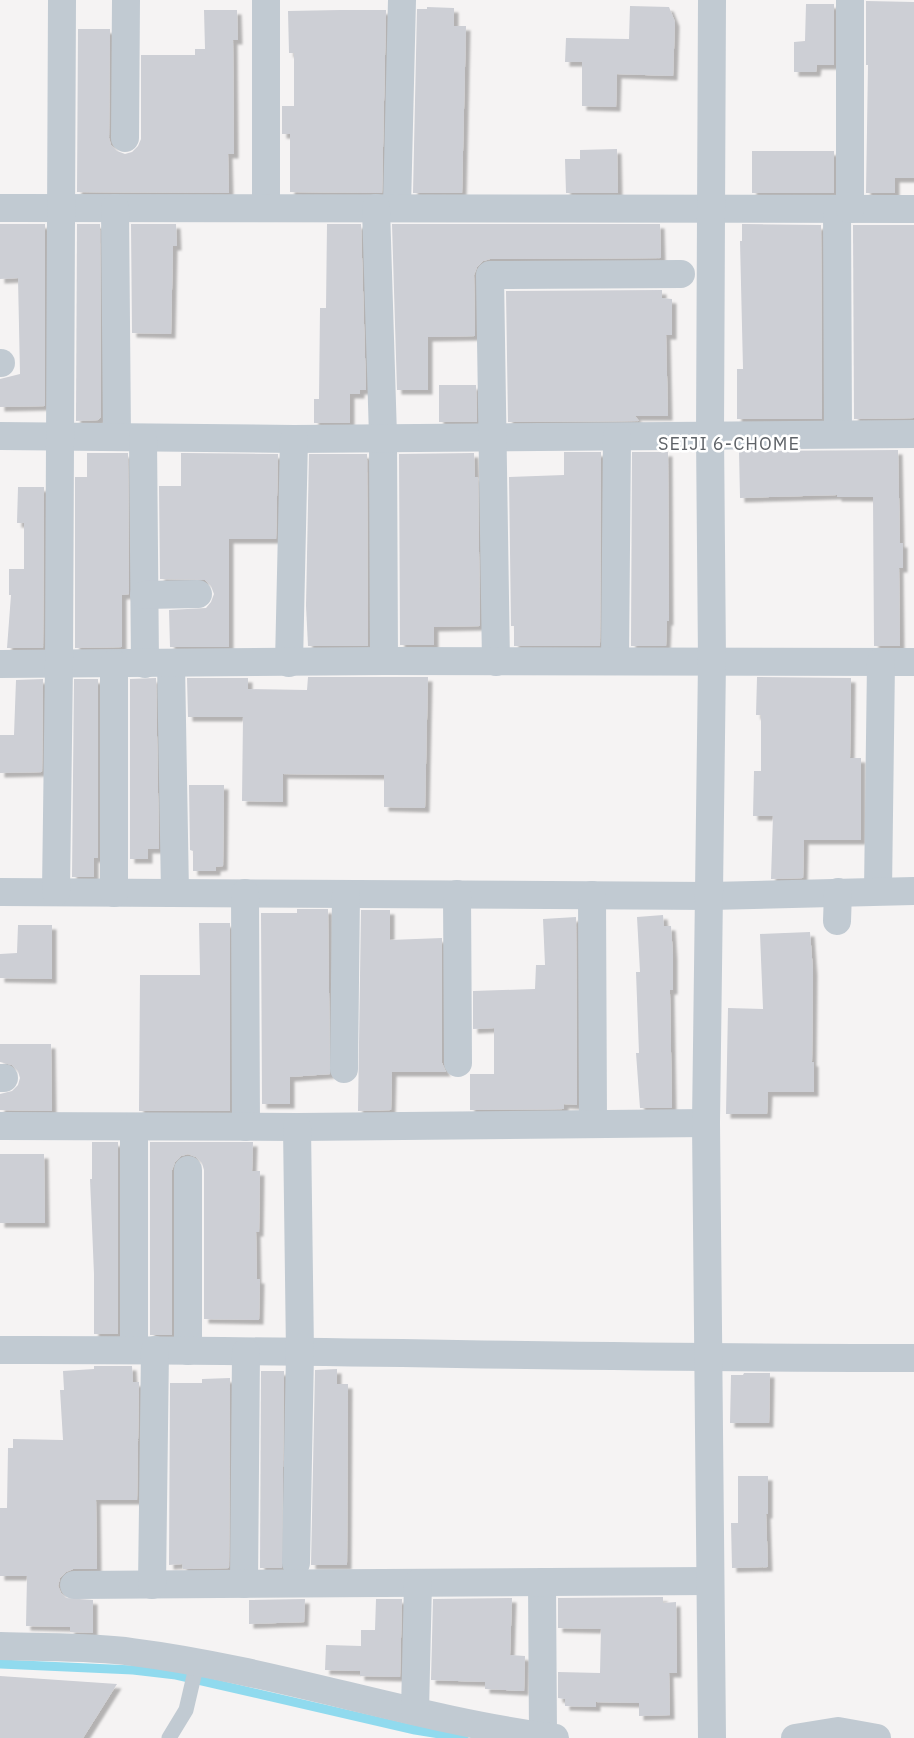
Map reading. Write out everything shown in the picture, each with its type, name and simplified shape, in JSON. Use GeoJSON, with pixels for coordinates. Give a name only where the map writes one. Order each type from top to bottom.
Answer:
{"type":"FeatureCollection","features":[{"type":"Feature","properties":{"kind":"street"},"geometry":{"type":"LineString","coordinates":[[56,892],[60,664],[62,0]]}},
{"type":"Feature","properties":{"kind":"street"},"geometry":{"type":"LineString","coordinates":[[125,138],[126,0]]}},
{"type":"Feature","properties":{"kind":"street"},"geometry":{"type":"LineString","coordinates":[[266,0],[266,207]]}},
{"type":"Feature","properties":{"kind":"street"},"geometry":{"type":"LineString","coordinates":[[384,662],[383,436],[387,207],[402,0]]}},
{"type":"Feature","properties":{"kind":"street"},"geometry":{"type":"LineString","coordinates":[[712,0],[710,434],[712,661],[706,1123],[710,1358],[712,1738]]}},
{"type":"Feature","properties":{"kind":"street"},"geometry":{"type":"LineString","coordinates":[[838,434],[850,0]]}},
{"type":"Feature","properties":{"kind":"street"},"geometry":{"type":"LineString","coordinates":[[0,208],[387,207],[914,210]]}},
{"type":"Feature","properties":{"kind":"street"},"geometry":{"type":"LineString","coordinates":[[115,208],[130,437],[144,595],[158,663],[175,893]]}},
{"type":"Feature","properties":{"kind":"street"},"geometry":{"type":"LineString","coordinates":[[496,662],[490,274],[681,274]]}},
{"type":"Feature","properties":{"kind":"street"},"geometry":{"type":"LineString","coordinates":[[0,436],[294,439],[491,435],[914,434]]}},
{"type":"Feature","properties":{"kind":"street"},"geometry":{"type":"LineString","coordinates":[[615,661],[618,436]]}},
{"type":"Feature","properties":{"kind":"street"},"geometry":{"type":"LineString","coordinates":[[289,663],[294,439]]}},
{"type":"Feature","properties":{"kind":"street"},"geometry":{"type":"LineString","coordinates":[[144,595],[198,594]]}},
{"type":"Feature","properties":{"kind":"street"},"geometry":{"type":"LineString","coordinates":[[0,664],[615,661],[914,662]]}},
{"type":"Feature","properties":{"kind":"street"},"geometry":{"type":"LineString","coordinates":[[878,891],[881,662]]}},
{"type":"Feature","properties":{"kind":"street"},"geometry":{"type":"LineString","coordinates":[[114,664],[114,893]]}},
{"type":"Feature","properties":{"kind":"street"},"geometry":{"type":"LineString","coordinates":[[0,892],[710,896],[914,891]]}},
{"type":"Feature","properties":{"kind":"street"},"geometry":{"type":"LineString","coordinates":[[836,921],[838,892]]}},
{"type":"Feature","properties":{"kind":"street"},"geometry":{"type":"LineString","coordinates":[[245,893],[246,1127]]}},
{"type":"Feature","properties":{"kind":"street"},"geometry":{"type":"LineString","coordinates":[[344,1069],[346,894]]}},
{"type":"Feature","properties":{"kind":"street"},"geometry":{"type":"LineString","coordinates":[[457,894],[458,1063]]}},
{"type":"Feature","properties":{"kind":"street"},"geometry":{"type":"LineString","coordinates":[[592,895],[593,1124]]}},
{"type":"Feature","properties":{"kind":"street"},"geometry":{"type":"LineString","coordinates":[[0,1126],[297,1127],[706,1123]]}},
{"type":"Feature","properties":{"kind":"street"},"geometry":{"type":"LineString","coordinates":[[134,1127],[152,1584]]}},
{"type":"Feature","properties":{"kind":"street"},"geometry":{"type":"LineString","coordinates":[[296,1562],[300,1353],[297,1127]]}},
{"type":"Feature","properties":{"kind":"street"},"geometry":{"type":"LineString","coordinates":[[188,1170],[188,1351]]}},
{"type":"Feature","properties":{"kind":"street"},"geometry":{"type":"LineString","coordinates":[[0,1350],[144,1350],[710,1358],[914,1358]]}},
{"type":"Feature","properties":{"kind":"street"},"geometry":{"type":"LineString","coordinates":[[244,1584],[246,1352]]}},
{"type":"Feature","properties":{"kind":"street"},"geometry":{"type":"LineString","coordinates":[[0,1646],[131,1651],[197,1663],[415,1711],[549,1737],[542,1582]]}},
{"type":"Feature","properties":{"kind":"street"},"geometry":{"type":"LineString","coordinates":[[74,1585],[710,1582]]}},
{"type":"Feature","properties":{"kind":"street"},"geometry":{"type":"LineString","coordinates":[[415,1711],[418,1583]]}},
{"type":"Feature","properties":{"kind":"street"},"geometry":{"type":"LineString","coordinates":[[795,1738],[838,1731],[877,1738]]}},
{"type":"Feature","properties":{"kind":"lane"},"geometry":{"type":"LineString","coordinates":[[169,1738],[186,1710],[197,1663]]}},
{"type":"Feature","properties":{"kind":"building"},"geometry":{"type":"Polygon","coordinates":[[[866,1],[914,2],[914,178],[895,178],[895,193],[866,193],[868,65],[866,65],[866,1]]]}},
{"type":"Feature","properties":{"kind":"building"},"geometry":{"type":"Polygon","coordinates":[[[806,4],[834,4],[834,65],[817,65],[816,72],[794,72],[794,42],[805,41],[806,4]]]}},
{"type":"Feature","properties":{"kind":"building"},"geometry":{"type":"Polygon","coordinates":[[[630,6],[669,7],[675,22],[673,76],[617,74],[616,107],[582,106],[582,62],[565,62],[566,38],[629,39],[630,6]]]}},
{"type":"Feature","properties":{"kind":"building"},"geometry":{"type":"Polygon","coordinates":[[[427,7],[454,8],[454,26],[466,26],[462,193],[413,193],[417,9],[427,9],[427,7]]]}},
{"type":"Feature","properties":{"kind":"building"},"geometry":{"type":"Polygon","coordinates":[[[204,10],[237,10],[238,40],[233,40],[234,154],[228,154],[229,193],[77,192],[78,29],[110,29],[109,138],[111,145],[117,151],[125,154],[132,152],[138,146],[141,139],[141,55],[195,55],[195,49],[205,49],[204,10]]]}},
{"type":"Feature","properties":{"kind":"building"},"geometry":{"type":"Polygon","coordinates":[[[386,10],[382,193],[290,192],[290,134],[282,134],[282,106],[294,106],[294,53],[289,53],[288,11],[386,10]]]}},
{"type":"Feature","properties":{"kind":"building"},"geometry":{"type":"Polygon","coordinates":[[[617,149],[618,193],[566,193],[565,159],[580,159],[580,150],[617,149]]]}},
{"type":"Feature","properties":{"kind":"building"},"geometry":{"type":"Polygon","coordinates":[[[752,151],[834,151],[834,193],[752,193],[752,151]]]}},
{"type":"Feature","properties":{"kind":"building"},"geometry":{"type":"Polygon","coordinates":[[[0,224],[45,224],[45,406],[0,407],[0,379],[20,374],[18,278],[0,279],[0,224]]]}},
{"type":"Feature","properties":{"kind":"building"},"geometry":{"type":"Polygon","coordinates":[[[77,224],[100,224],[101,417],[98,420],[76,421],[77,224]]]}},
{"type":"Feature","properties":{"kind":"building"},"geometry":{"type":"Polygon","coordinates":[[[131,224],[176,224],[177,246],[173,246],[171,334],[132,333],[131,224]]]}},
{"type":"Feature","properties":{"kind":"building"},"geometry":{"type":"Polygon","coordinates":[[[327,224],[361,224],[366,390],[360,390],[360,394],[350,394],[350,423],[314,423],[314,399],[319,399],[320,308],[326,308],[327,224]]]}},
{"type":"Feature","properties":{"kind":"building"},"geometry":{"type":"Polygon","coordinates":[[[392,224],[660,224],[661,258],[490,259],[483,261],[477,267],[474,275],[475,336],[428,337],[428,390],[397,390],[392,224]]]}},
{"type":"Feature","properties":{"kind":"building"},"geometry":{"type":"Polygon","coordinates":[[[742,224],[821,225],[822,419],[737,419],[737,369],[743,369],[740,241],[742,241],[742,224]]]}},
{"type":"Feature","properties":{"kind":"building"},"geometry":{"type":"Polygon","coordinates":[[[853,225],[914,225],[914,418],[854,419],[853,225]]]}},
{"type":"Feature","properties":{"kind":"building"},"geometry":{"type":"Polygon","coordinates":[[[662,290],[662,298],[672,299],[672,335],[666,335],[668,416],[635,416],[639,421],[508,422],[506,291],[662,290]]]}},
{"type":"Feature","properties":{"kind":"building"},"geometry":{"type":"Polygon","coordinates":[[[439,385],[476,385],[477,422],[439,422],[439,385]]]}},
{"type":"Feature","properties":{"kind":"building"},"geometry":{"type":"Polygon","coordinates":[[[898,450],[900,543],[903,543],[903,568],[899,568],[900,646],[874,646],[873,497],[837,497],[837,495],[740,498],[739,451],[898,450]]]}},
{"type":"Feature","properties":{"kind":"building"},"geometry":{"type":"Polygon","coordinates":[[[564,452],[601,452],[600,646],[514,646],[514,626],[511,626],[509,477],[564,475],[564,452]]]}},
{"type":"Feature","properties":{"kind":"building"},"geometry":{"type":"Polygon","coordinates":[[[632,452],[668,452],[669,621],[667,621],[666,646],[631,646],[632,452]]]}},
{"type":"Feature","properties":{"kind":"building"},"geometry":{"type":"Polygon","coordinates":[[[87,453],[128,453],[129,594],[122,595],[122,647],[75,648],[75,477],[87,477],[87,453]]]}},
{"type":"Feature","properties":{"kind":"building"},"geometry":{"type":"Polygon","coordinates":[[[181,453],[278,454],[276,539],[229,539],[229,647],[170,647],[169,610],[206,608],[214,594],[211,586],[205,580],[160,579],[159,486],[181,486],[181,453]]]}},
{"type":"Feature","properties":{"kind":"building"},"geometry":{"type":"Polygon","coordinates":[[[474,453],[475,477],[478,477],[480,626],[434,627],[434,645],[400,645],[399,454],[474,453]]]}},
{"type":"Feature","properties":{"kind":"building"},"geometry":{"type":"Polygon","coordinates":[[[309,454],[367,454],[368,646],[308,646],[306,606],[309,454]]]}},
{"type":"Feature","properties":{"kind":"building"},"geometry":{"type":"Polygon","coordinates":[[[18,487],[44,487],[43,648],[7,648],[11,595],[9,595],[9,569],[24,569],[24,523],[17,523],[18,487]]]}},
{"type":"Feature","properties":{"kind":"building"},"geometry":{"type":"Polygon","coordinates":[[[308,677],[428,677],[425,808],[384,807],[384,775],[283,774],[283,802],[242,801],[243,717],[188,717],[187,678],[248,678],[248,689],[307,690],[308,677]]]}},
{"type":"Feature","properties":{"kind":"building"},"geometry":{"type":"Polygon","coordinates":[[[757,677],[851,678],[850,758],[861,758],[861,840],[804,840],[803,878],[771,879],[773,816],[753,816],[754,771],[761,771],[761,715],[756,715],[757,677]]]}},
{"type":"Feature","properties":{"kind":"building"},"geometry":{"type":"Polygon","coordinates":[[[156,678],[159,849],[148,849],[148,859],[130,859],[130,679],[156,678]]]}},
{"type":"Feature","properties":{"kind":"building"},"geometry":{"type":"Polygon","coordinates":[[[43,679],[42,772],[0,773],[0,735],[14,735],[16,680],[43,679]]]}},
{"type":"Feature","properties":{"kind":"building"},"geometry":{"type":"Polygon","coordinates":[[[74,679],[98,679],[98,858],[94,858],[94,877],[72,877],[74,679]]]}},
{"type":"Feature","properties":{"kind":"building"},"geometry":{"type":"Polygon","coordinates":[[[189,785],[224,785],[223,866],[216,867],[216,871],[193,871],[193,851],[190,850],[189,785]]]}},
{"type":"Feature","properties":{"kind":"building"},"geometry":{"type":"Polygon","coordinates":[[[297,909],[328,909],[330,1074],[290,1077],[290,1104],[262,1104],[261,913],[297,913],[297,909]]]}},
{"type":"Feature","properties":{"kind":"building"},"geometry":{"type":"Polygon","coordinates":[[[361,910],[390,910],[390,940],[442,938],[442,1063],[446,1072],[392,1072],[391,1110],[358,1111],[361,910]]]}},
{"type":"Feature","properties":{"kind":"building"},"geometry":{"type":"Polygon","coordinates":[[[663,915],[664,926],[671,926],[673,956],[673,990],[670,990],[672,1108],[640,1108],[636,1053],[639,1053],[636,972],[640,972],[637,917],[663,915]]]}},
{"type":"Feature","properties":{"kind":"building"},"geometry":{"type":"Polygon","coordinates":[[[576,917],[577,1105],[564,1104],[564,1109],[470,1110],[470,1074],[494,1074],[494,1028],[473,1029],[473,991],[535,989],[536,965],[545,965],[543,919],[576,917]]]}},
{"type":"Feature","properties":{"kind":"building"},"geometry":{"type":"Polygon","coordinates":[[[199,923],[230,923],[230,1111],[139,1111],[140,975],[200,975],[199,923]]]}},
{"type":"Feature","properties":{"kind":"building"},"geometry":{"type":"Polygon","coordinates":[[[18,925],[52,925],[52,979],[0,978],[0,954],[17,953],[18,925]]]}},
{"type":"Feature","properties":{"kind":"building"},"geometry":{"type":"Polygon","coordinates":[[[810,932],[813,971],[812,1062],[814,1062],[814,1092],[768,1092],[767,1114],[726,1114],[728,1008],[763,1009],[760,934],[810,932]]]}},
{"type":"Feature","properties":{"kind":"building"},"geometry":{"type":"Polygon","coordinates":[[[0,1044],[51,1044],[52,1111],[0,1110],[0,1094],[12,1091],[18,1085],[20,1078],[18,1071],[12,1065],[0,1062],[0,1044]]]}},
{"type":"Feature","properties":{"kind":"building"},"geometry":{"type":"Polygon","coordinates":[[[92,1142],[118,1142],[118,1334],[94,1334],[94,1274],[90,1179],[92,1179],[92,1142]]]}},
{"type":"Feature","properties":{"kind":"building"},"geometry":{"type":"Polygon","coordinates":[[[150,1142],[253,1142],[252,1171],[260,1171],[259,1232],[256,1232],[257,1279],[260,1279],[259,1320],[204,1319],[204,1170],[202,1163],[196,1157],[188,1154],[181,1156],[175,1162],[172,1170],[172,1335],[150,1335],[150,1142]]]}},
{"type":"Feature","properties":{"kind":"building"},"geometry":{"type":"Polygon","coordinates":[[[0,1154],[44,1154],[45,1223],[0,1223],[0,1154]]]}},
{"type":"Feature","properties":{"kind":"building"},"geometry":{"type":"Polygon","coordinates":[[[94,1366],[132,1366],[133,1382],[139,1382],[137,1500],[96,1500],[97,1569],[73,1569],[66,1572],[60,1578],[58,1586],[66,1598],[93,1600],[93,1633],[70,1632],[70,1627],[26,1626],[27,1576],[0,1576],[0,1508],[7,1508],[8,1448],[13,1448],[13,1439],[63,1440],[60,1390],[64,1390],[63,1371],[94,1369],[94,1366]]]}},
{"type":"Feature","properties":{"kind":"building"},"geometry":{"type":"Polygon","coordinates":[[[337,1369],[337,1384],[348,1384],[347,1565],[311,1565],[315,1370],[337,1369]]]}},
{"type":"Feature","properties":{"kind":"building"},"geometry":{"type":"Polygon","coordinates":[[[261,1371],[284,1371],[282,1568],[260,1568],[261,1371]]]}},
{"type":"Feature","properties":{"kind":"building"},"geometry":{"type":"Polygon","coordinates":[[[744,1373],[770,1373],[769,1423],[730,1423],[731,1375],[743,1375],[744,1373]]]}},
{"type":"Feature","properties":{"kind":"building"},"geometry":{"type":"Polygon","coordinates":[[[230,1378],[229,1568],[183,1569],[182,1564],[169,1565],[170,1383],[202,1383],[202,1379],[230,1378]]]}},
{"type":"Feature","properties":{"kind":"building"},"geometry":{"type":"Polygon","coordinates":[[[738,1476],[768,1476],[768,1514],[766,1514],[768,1567],[732,1568],[731,1523],[738,1523],[738,1476]]]}},
{"type":"Feature","properties":{"kind":"building"},"geometry":{"type":"Polygon","coordinates":[[[663,1597],[663,1603],[676,1602],[677,1673],[669,1673],[670,1715],[639,1716],[639,1703],[596,1702],[596,1707],[565,1706],[565,1699],[558,1698],[558,1672],[600,1673],[601,1629],[558,1628],[558,1598],[663,1597]]]}},
{"type":"Feature","properties":{"kind":"building"},"geometry":{"type":"Polygon","coordinates":[[[512,1598],[510,1655],[525,1656],[524,1691],[485,1689],[485,1682],[431,1680],[433,1599],[512,1598]]]}},
{"type":"Feature","properties":{"kind":"building"},"geometry":{"type":"Polygon","coordinates":[[[305,1599],[304,1622],[249,1624],[249,1600],[305,1599]]]}},
{"type":"Feature","properties":{"kind":"building"},"geometry":{"type":"Polygon","coordinates":[[[376,1599],[402,1599],[400,1677],[360,1676],[360,1671],[325,1670],[326,1645],[361,1646],[361,1630],[375,1630],[376,1599]]]}},
{"type":"Feature","properties":{"kind":"building"},"geometry":{"type":"Polygon","coordinates":[[[0,1676],[117,1684],[83,1738],[0,1738],[0,1676]]]}},
{"type":"Feature","properties":{"kind":"waterway"},"geometry":{"type":"LineString","coordinates":[[0,1664],[133,1670],[176,1675],[415,1730],[464,1738]]}},
{"type":"Feature","properties":{"kind":"district","name":"SEIJI 6-CHOME"},"geometry":{"type":"Point","coordinates":[729,444]}}]}
